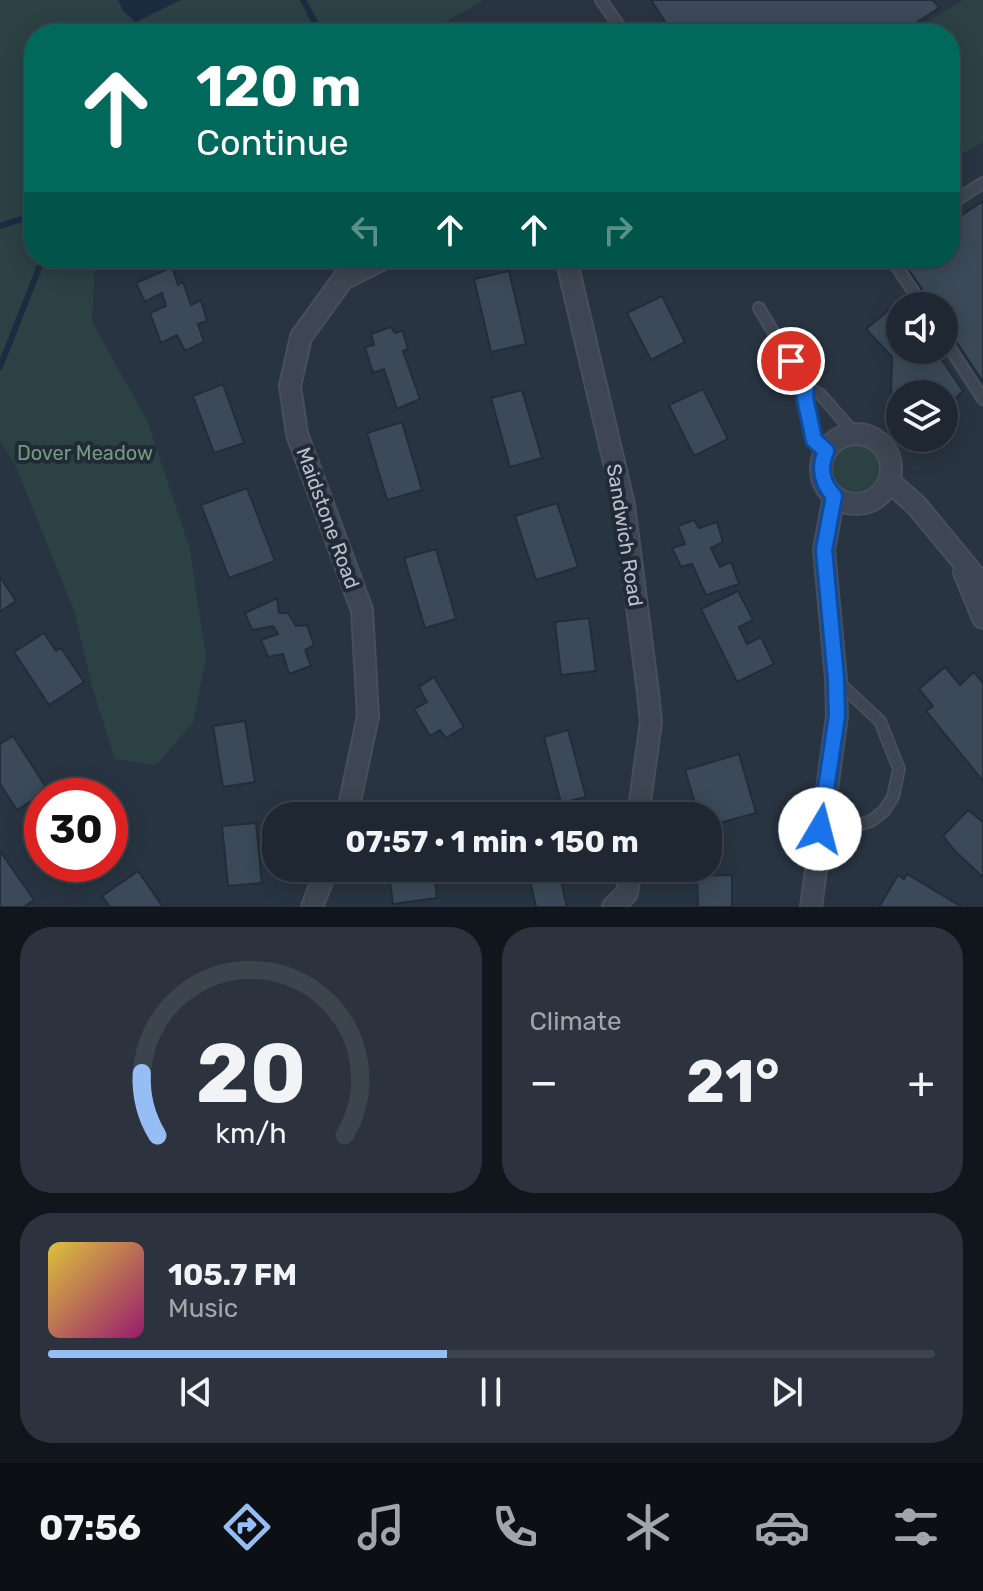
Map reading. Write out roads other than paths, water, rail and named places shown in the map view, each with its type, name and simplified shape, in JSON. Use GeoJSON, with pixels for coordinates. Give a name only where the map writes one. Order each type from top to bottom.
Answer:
{"type":"FeatureCollection","features":[{"type":"Feature","properties":{"kind":"street","name":"Maidstone Road"},"geometry":{"type":"LineString","coordinates":[[350,802],[368,716],[362,610],[297,434],[290,386],[301,337],[343,279],[365,268]]}},
{"type":"Feature","properties":{"kind":"street","name":"Sandwich Road"},"geometry":{"type":"LineString","coordinates":[[568,268],[624,505],[651,722],[640,802]]}},
{"type":"Feature","properties":{"kind":"street"},"geometry":{"type":"LineString","coordinates":[[855,434],[877,441],[884,449],[891,470],[889,481],[876,499],[866,503],[854,504],[834,496],[827,489],[821,470],[826,451],[839,439],[855,434]]}},
{"type":"Feature","properties":{"kind":"street"},"geometry":{"type":"LineString","coordinates":[[889,481],[917,506],[983,585]]}},
{"type":"Feature","properties":{"kind":"street"},"geometry":{"type":"LineString","coordinates":[[811,907],[837,716],[824,550],[834,496]]}},
{"type":"Feature","properties":{"kind":"street"},"geometry":{"type":"LineString","coordinates":[[954,550],[983,618]]}},
{"type":"Feature","properties":{"kind":"street"},"geometry":{"type":"LineString","coordinates":[[312,907],[322,882]]}},
{"type":"Feature","properties":{"kind":"street"},"geometry":{"type":"LineString","coordinates":[[613,907],[627,893],[629,882]]}},
{"type":"Feature","properties":{"kind":"lane"},"geometry":{"type":"LineString","coordinates":[[601,0],[618,24]]}},
{"type":"Feature","properties":{"kind":"lane"},"geometry":{"type":"LineString","coordinates":[[960,198],[983,183]]}},
{"type":"Feature","properties":{"kind":"lane"},"geometry":{"type":"LineString","coordinates":[[898,268],[914,292]]}},
{"type":"Feature","properties":{"kind":"lane"},"geometry":{"type":"LineString","coordinates":[[759,308],[806,387],[820,394],[855,434]]}},
{"type":"Feature","properties":{"kind":"lane"},"geometry":{"type":"LineString","coordinates":[[958,361],[983,399]]}},
{"type":"Feature","properties":{"kind":"lane"},"geometry":{"type":"LineString","coordinates":[[806,387],[805,398],[814,440],[826,451]]}},
{"type":"Feature","properties":{"kind":"lane"},"geometry":{"type":"LineString","coordinates":[[820,829],[855,826],[871,821],[884,811],[893,797],[899,769],[880,721],[836,679]]}},
{"type":"Feature","properties":{"kind":"water"},"geometry":{"type":"Polygon","coordinates":[[[118,0],[181,0],[136,22],[123,11],[118,0]]]}},
{"type":"Feature","properties":{"kind":"waterway"},"geometry":{"type":"LineString","coordinates":[[303,0],[316,24]]}},
{"type":"Feature","properties":{"kind":"waterway"},"geometry":{"type":"LineString","coordinates":[[0,226],[24,218]]}},
{"type":"Feature","properties":{"kind":"waterway"},"geometry":{"type":"LineString","coordinates":[[0,367],[39,268]]}},
{"type":"Feature","properties":{"kind":"park label","name":"Dover Meadow"},"geometry":{"type":"Point","coordinates":[85,453]}}]}
